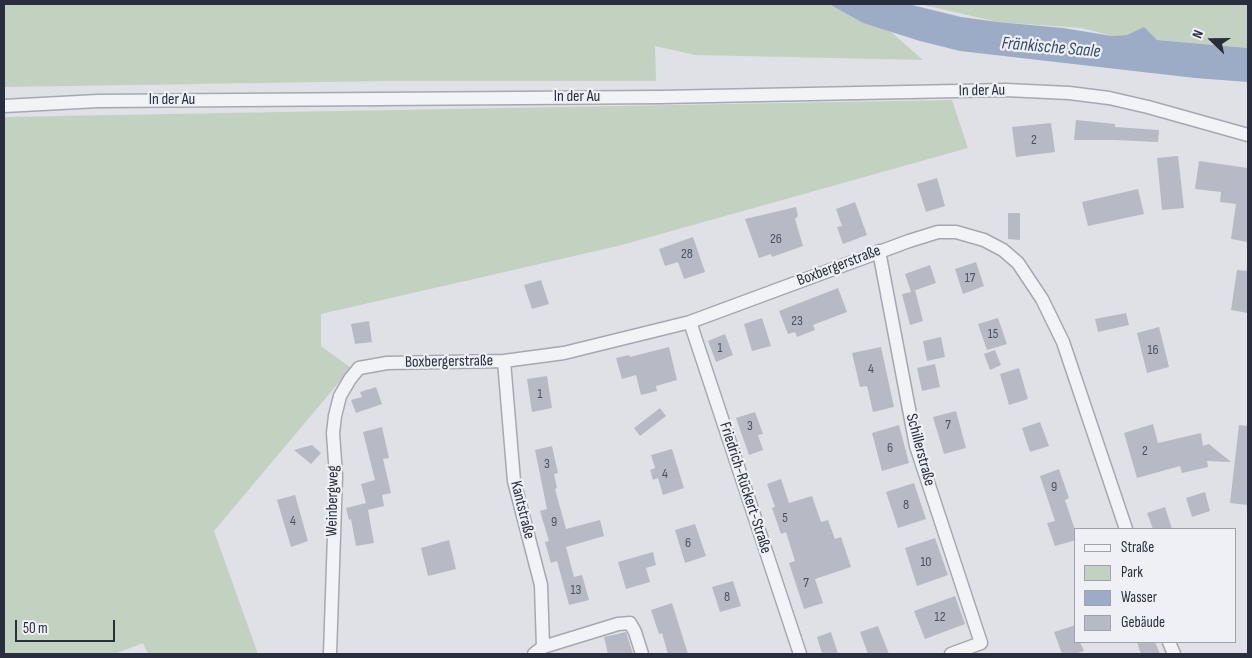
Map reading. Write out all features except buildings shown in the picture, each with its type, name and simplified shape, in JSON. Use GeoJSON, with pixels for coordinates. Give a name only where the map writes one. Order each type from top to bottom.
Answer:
{"type":"FeatureCollection","features":[{"type":"Feature","properties":{"kind":"street","name":"In der Au"},"geometry":{"type":"LineString","coordinates":[[4,106],[98,101],[661,97],[1006,90],[1069,93],[1109,98],[1248,135]]}},
{"type":"Feature","properties":{"kind":"street","name":"Boxbergerstraße"},"geometry":{"type":"LineString","coordinates":[[372,365],[388,363],[504,361],[564,353],[690,322],[879,251],[938,232],[956,232],[984,240],[1003,250],[1018,264],[1042,300],[1063,342],[1126,528]]}},
{"type":"Feature","properties":{"kind":"street","name":"Schillerstraße"},"geometry":{"type":"LineString","coordinates":[[879,251],[916,446],[981,643],[951,654]]}},
{"type":"Feature","properties":{"kind":"street","name":"Friedrich-Rückert-Straße"},"geometry":{"type":"LineString","coordinates":[[690,322],[800,654]]}},
{"type":"Feature","properties":{"kind":"street","name":"Kantstraße"},"geometry":{"type":"LineString","coordinates":[[504,361],[514,481],[541,585],[538,651]]}},
{"type":"Feature","properties":{"kind":"street","name":"Weinbergweg"},"geometry":{"type":"LineString","coordinates":[[330,654],[336,476],[333,433],[335,416],[340,396],[350,378],[359,368],[372,365]]}},
{"type":"Feature","properties":{"kind":"street"},"geometry":{"type":"LineString","coordinates":[[538,651],[618,624],[630,623],[642,654]]}},
{"type":"Feature","properties":{"kind":"green space"},"geometry":{"type":"Polygon","coordinates":[[[4,4],[829,4],[863,23],[890,31],[923,60],[695,55],[655,46],[656,81],[387,81],[4,87],[4,4]]]}},
{"type":"Feature","properties":{"kind":"green space"},"geometry":{"type":"Polygon","coordinates":[[[919,4],[1248,4],[1248,48],[1157,40],[1136,32],[1112,36],[1082,28],[998,22],[919,4]]]}},
{"type":"Feature","properties":{"kind":"green space"},"geometry":{"type":"Polygon","coordinates":[[[952,100],[968,148],[618,246],[321,314],[321,346],[351,368],[214,531],[258,654],[148,654],[143,643],[117,654],[4,654],[4,117],[952,100]]]}},
{"type":"Feature","properties":{"kind":"water","name":"Fränkische Saale"},"geometry":{"type":"Polygon","coordinates":[[[829,4],[908,4],[961,17],[1063,28],[1112,36],[1127,35],[1144,27],[1157,40],[1248,48],[1248,82],[1195,78],[960,51],[863,23],[829,4]]]}}]}
